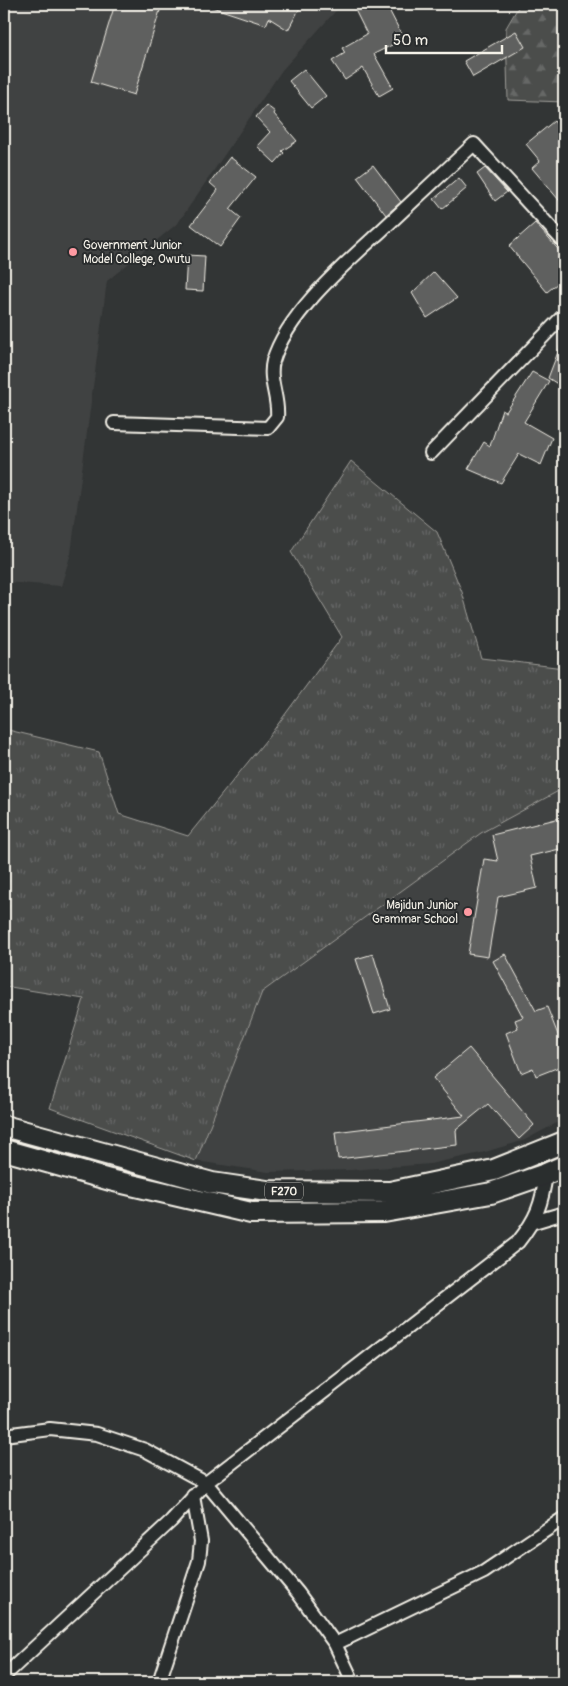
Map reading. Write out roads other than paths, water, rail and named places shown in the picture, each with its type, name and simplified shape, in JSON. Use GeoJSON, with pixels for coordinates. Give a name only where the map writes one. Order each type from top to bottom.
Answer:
{"type":"FeatureCollection","features":[{"type":"Feature","properties":{"kind":"main road","name":"F270"},"geometry":{"type":"LineString","coordinates":[[4,1126],[212,1183],[267,1191],[390,1192],[494,1170],[564,1142]]}},
{"type":"Feature","properties":{"kind":"main road","name":"F270"},"geometry":{"type":"LineString","coordinates":[[4,1150],[110,1180],[251,1214],[384,1212],[490,1193],[555,1170]]}},
{"type":"Feature","properties":{"kind":"street"},"geometry":{"type":"LineString","coordinates":[[114,423],[268,428],[277,417],[278,406],[270,376],[273,360],[299,316],[322,286],[474,144],[564,242]]}},
{"type":"Feature","properties":{"kind":"street"},"geometry":{"type":"LineString","coordinates":[[431,454],[564,315]]}},
{"type":"Feature","properties":{"kind":"street"},"geometry":{"type":"LineString","coordinates":[[4,1676],[171,1521],[206,1483],[518,1242],[534,1222],[555,1170]]}},
{"type":"Feature","properties":{"kind":"street"},"geometry":{"type":"LineString","coordinates":[[534,1222],[564,1213]]}},
{"type":"Feature","properties":{"kind":"street"},"geometry":{"type":"LineString","coordinates":[[4,1435],[50,1429],[97,1434],[145,1450],[206,1483],[298,1593],[335,1644],[353,1682]]}},
{"type":"Feature","properties":{"kind":"street"},"geometry":{"type":"LineString","coordinates":[[159,1682],[199,1560],[201,1541],[193,1496]]}},
{"type":"Feature","properties":{"kind":"street"},"geometry":{"type":"LineString","coordinates":[[335,1644],[484,1572],[564,1518]]}},
{"type":"Feature","properties":{"kind":"place","name":"Government Junior Model College, Owutu"},"geometry":{"type":"Point","coordinates":[73,252]}},
{"type":"Feature","properties":{"kind":"place","name":"Majidun Junior Grammar School"},"geometry":{"type":"Point","coordinates":[468,912]}}]}
